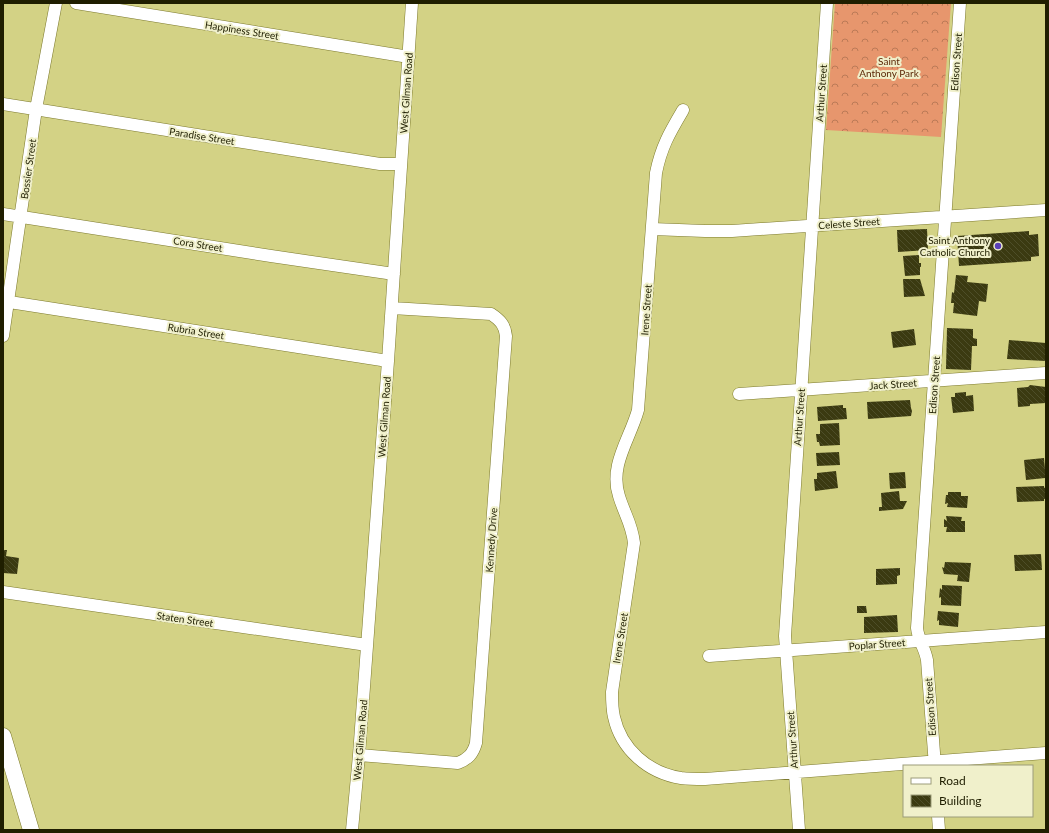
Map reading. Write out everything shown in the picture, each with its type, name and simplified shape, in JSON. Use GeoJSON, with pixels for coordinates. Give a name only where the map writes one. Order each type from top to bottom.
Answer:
{"type":"FeatureCollection","features":[{"type":"Feature","properties":{"kind":"main road"},"geometry":{"type":"LineString","coordinates":[[3,736],[31,830]]}},
{"type":"Feature","properties":{"kind":"street","name":"Bossier Street"},"geometry":{"type":"LineString","coordinates":[[3,336],[6,302],[21,216],[36,109],[56,3]]}},
{"type":"Feature","properties":{"kind":"street","name":"Happiness Street"},"geometry":{"type":"LineString","coordinates":[[76,3],[409,57]]}},
{"type":"Feature","properties":{"kind":"street","name":"West Gilman Road"},"geometry":{"type":"LineString","coordinates":[[352,830],[359,755],[392,308],[412,3]]}},
{"type":"Feature","properties":{"kind":"street","name":"Arthur Street"},"geometry":{"type":"LineString","coordinates":[[799,830],[785,622],[827,3]]}},
{"type":"Feature","properties":{"kind":"street","name":"Edison Street"},"geometry":{"type":"LineString","coordinates":[[934,764],[927,660],[917,628],[960,3]]}},
{"type":"Feature","properties":{"kind":"street","name":"Paradise Street"},"geometry":{"type":"LineString","coordinates":[[3,104],[380,164],[401,164]]}},
{"type":"Feature","properties":{"kind":"street","name":"Irene Street"},"geometry":{"type":"LineString","coordinates":[[683,110],[665,141],[656,172],[638,410],[617,464],[616,485],[618,496],[630,522],[634,542],[612,692],[614,717],[619,733],[632,752],[651,767],[665,774],[679,778],[705,779],[903,766]]}},
{"type":"Feature","properties":{"kind":"street","name":"Celeste Street"},"geometry":{"type":"LineString","coordinates":[[652,229],[732,231],[1046,210]]}},
{"type":"Feature","properties":{"kind":"street","name":"Cora Street"},"geometry":{"type":"LineString","coordinates":[[3,214],[394,274]]}},
{"type":"Feature","properties":{"kind":"street","name":"Rubria Street"},"geometry":{"type":"LineString","coordinates":[[6,302],[388,361]]}},
{"type":"Feature","properties":{"kind":"street","name":"Kennedy Drive"},"geometry":{"type":"LineString","coordinates":[[359,755],[458,763],[470,757],[474,751],[476,743],[499,434],[506,336],[503,325],[498,318],[491,314],[392,308]]}},
{"type":"Feature","properties":{"kind":"street","name":"Jack Street"},"geometry":{"type":"LineString","coordinates":[[739,394],[1046,372]]}},
{"type":"Feature","properties":{"kind":"street","name":"Staten Street"},"geometry":{"type":"LineString","coordinates":[[3,592],[367,645]]}},
{"type":"Feature","properties":{"kind":"street","name":"Poplar Street"},"geometry":{"type":"LineString","coordinates":[[709,656],[1046,632]]}},
{"type":"Feature","properties":{"kind":"street","name":"Irene Street"},"geometry":{"type":"LineString","coordinates":[[916,765],[1046,753]]}},
{"type":"Feature","properties":{"kind":"street"},"geometry":{"type":"LineString","coordinates":[[938,817],[939,830]]}},
{"type":"Feature","properties":{"kind":"green space","name":"Saint Anthony Park"},"geometry":{"type":"Polygon","coordinates":[[[835,3],[951,3],[941,137],[826,130],[835,3]]]}},
{"type":"Feature","properties":{"kind":"building"},"geometry":{"type":"Polygon","coordinates":[[[927,229],[928,250],[898,252],[897,230],[927,229]]]}},
{"type":"Feature","properties":{"kind":"building","name":"Saint Anthony Catholic Church"},"geometry":{"type":"Polygon","coordinates":[[[1029,231],[1029,235],[1038,234],[1039,256],[1031,257],[1031,261],[959,266],[957,236],[1029,231]]]}},
{"type":"Feature","properties":{"kind":"building"},"geometry":{"type":"Polygon","coordinates":[[[919,255],[919,263],[921,263],[920,275],[905,276],[903,256],[919,255]]]}},
{"type":"Feature","properties":{"kind":"building"},"geometry":{"type":"Polygon","coordinates":[[[956,275],[968,276],[967,282],[988,284],[986,302],[979,301],[977,316],[953,313],[954,303],[951,303],[956,275]]]}},
{"type":"Feature","properties":{"kind":"building"},"geometry":{"type":"Polygon","coordinates":[[[903,279],[920,279],[925,296],[904,297],[903,279]]]}},
{"type":"Feature","properties":{"kind":"building"},"geometry":{"type":"Polygon","coordinates":[[[947,328],[973,329],[973,338],[977,339],[977,346],[972,346],[971,370],[946,369],[947,328]]]}},
{"type":"Feature","properties":{"kind":"building"},"geometry":{"type":"Polygon","coordinates":[[[914,329],[916,345],[893,348],[891,332],[914,329]]]}},
{"type":"Feature","properties":{"kind":"building"},"geometry":{"type":"Polygon","coordinates":[[[1009,340],[1046,343],[1046,361],[1007,359],[1009,340]]]}},
{"type":"Feature","properties":{"kind":"building"},"geometry":{"type":"Polygon","coordinates":[[[1030,385],[1046,387],[1046,403],[1030,404],[1030,406],[1018,407],[1017,388],[1028,387],[1030,385]]]}},
{"type":"Feature","properties":{"kind":"building"},"geometry":{"type":"Polygon","coordinates":[[[966,392],[966,396],[973,395],[974,411],[953,413],[951,397],[955,397],[955,393],[966,392]]]}},
{"type":"Feature","properties":{"kind":"building"},"geometry":{"type":"Polygon","coordinates":[[[910,400],[912,411],[911,416],[868,419],[867,402],[910,400]]]}},
{"type":"Feature","properties":{"kind":"building"},"geometry":{"type":"Polygon","coordinates":[[[843,405],[843,408],[846,408],[847,419],[818,421],[817,407],[843,405]]]}},
{"type":"Feature","properties":{"kind":"building"},"geometry":{"type":"Polygon","coordinates":[[[839,423],[840,445],[820,446],[819,442],[817,442],[816,434],[820,434],[820,424],[839,423]]]}},
{"type":"Feature","properties":{"kind":"building"},"geometry":{"type":"Polygon","coordinates":[[[839,452],[840,465],[817,466],[816,453],[839,452]]]}},
{"type":"Feature","properties":{"kind":"building"},"geometry":{"type":"Polygon","coordinates":[[[1044,458],[1046,469],[1045,478],[1026,480],[1024,460],[1044,458]]]}},
{"type":"Feature","properties":{"kind":"building"},"geometry":{"type":"Polygon","coordinates":[[[836,471],[838,488],[815,491],[814,479],[817,479],[817,473],[836,471]]]}},
{"type":"Feature","properties":{"kind":"building"},"geometry":{"type":"Polygon","coordinates":[[[905,472],[906,488],[890,489],[889,473],[905,472]]]}},
{"type":"Feature","properties":{"kind":"building"},"geometry":{"type":"Polygon","coordinates":[[[1044,486],[1044,488],[1046,487],[1046,499],[1044,499],[1044,501],[1017,502],[1016,487],[1044,486]]]}},
{"type":"Feature","properties":{"kind":"building"},"geometry":{"type":"Polygon","coordinates":[[[899,491],[900,501],[907,501],[903,509],[879,511],[879,507],[882,507],[881,493],[899,491]]]}},
{"type":"Feature","properties":{"kind":"building"},"geometry":{"type":"Polygon","coordinates":[[[948,492],[961,492],[961,496],[968,496],[967,508],[947,507],[948,503],[945,504],[946,495],[948,495],[948,492]]]}},
{"type":"Feature","properties":{"kind":"building"},"geometry":{"type":"Polygon","coordinates":[[[946,516],[962,517],[961,521],[965,521],[965,532],[946,532],[947,527],[944,527],[944,519],[947,521],[946,516]]]}},
{"type":"Feature","properties":{"kind":"building"},"geometry":{"type":"Polygon","coordinates":[[[3,550],[7,550],[6,556],[19,558],[17,574],[3,573],[3,550]]]}},
{"type":"Feature","properties":{"kind":"building"},"geometry":{"type":"Polygon","coordinates":[[[1041,554],[1042,570],[1015,571],[1014,555],[1041,554]]]}},
{"type":"Feature","properties":{"kind":"building"},"geometry":{"type":"Polygon","coordinates":[[[945,562],[971,563],[969,582],[957,581],[958,575],[944,574],[942,567],[944,568],[945,562]]]}},
{"type":"Feature","properties":{"kind":"building"},"geometry":{"type":"Polygon","coordinates":[[[900,568],[900,575],[897,576],[897,584],[876,585],[876,569],[900,568]]]}},
{"type":"Feature","properties":{"kind":"building"},"geometry":{"type":"Polygon","coordinates":[[[942,585],[962,586],[961,606],[941,605],[941,597],[939,598],[940,588],[942,590],[942,585]]]}},
{"type":"Feature","properties":{"kind":"building"},"geometry":{"type":"Polygon","coordinates":[[[857,606],[866,606],[867,613],[857,613],[857,606]]]}},
{"type":"Feature","properties":{"kind":"building"},"geometry":{"type":"Polygon","coordinates":[[[938,611],[959,613],[958,627],[939,625],[939,620],[937,621],[938,611]]]}},
{"type":"Feature","properties":{"kind":"building"},"geometry":{"type":"Polygon","coordinates":[[[897,615],[898,632],[864,633],[864,617],[897,615]]]}},
{"type":"Feature","properties":{"kind":"place","name":"Saint Anthony Catholic Church"},"geometry":{"type":"Point","coordinates":[998,246]}}]}
